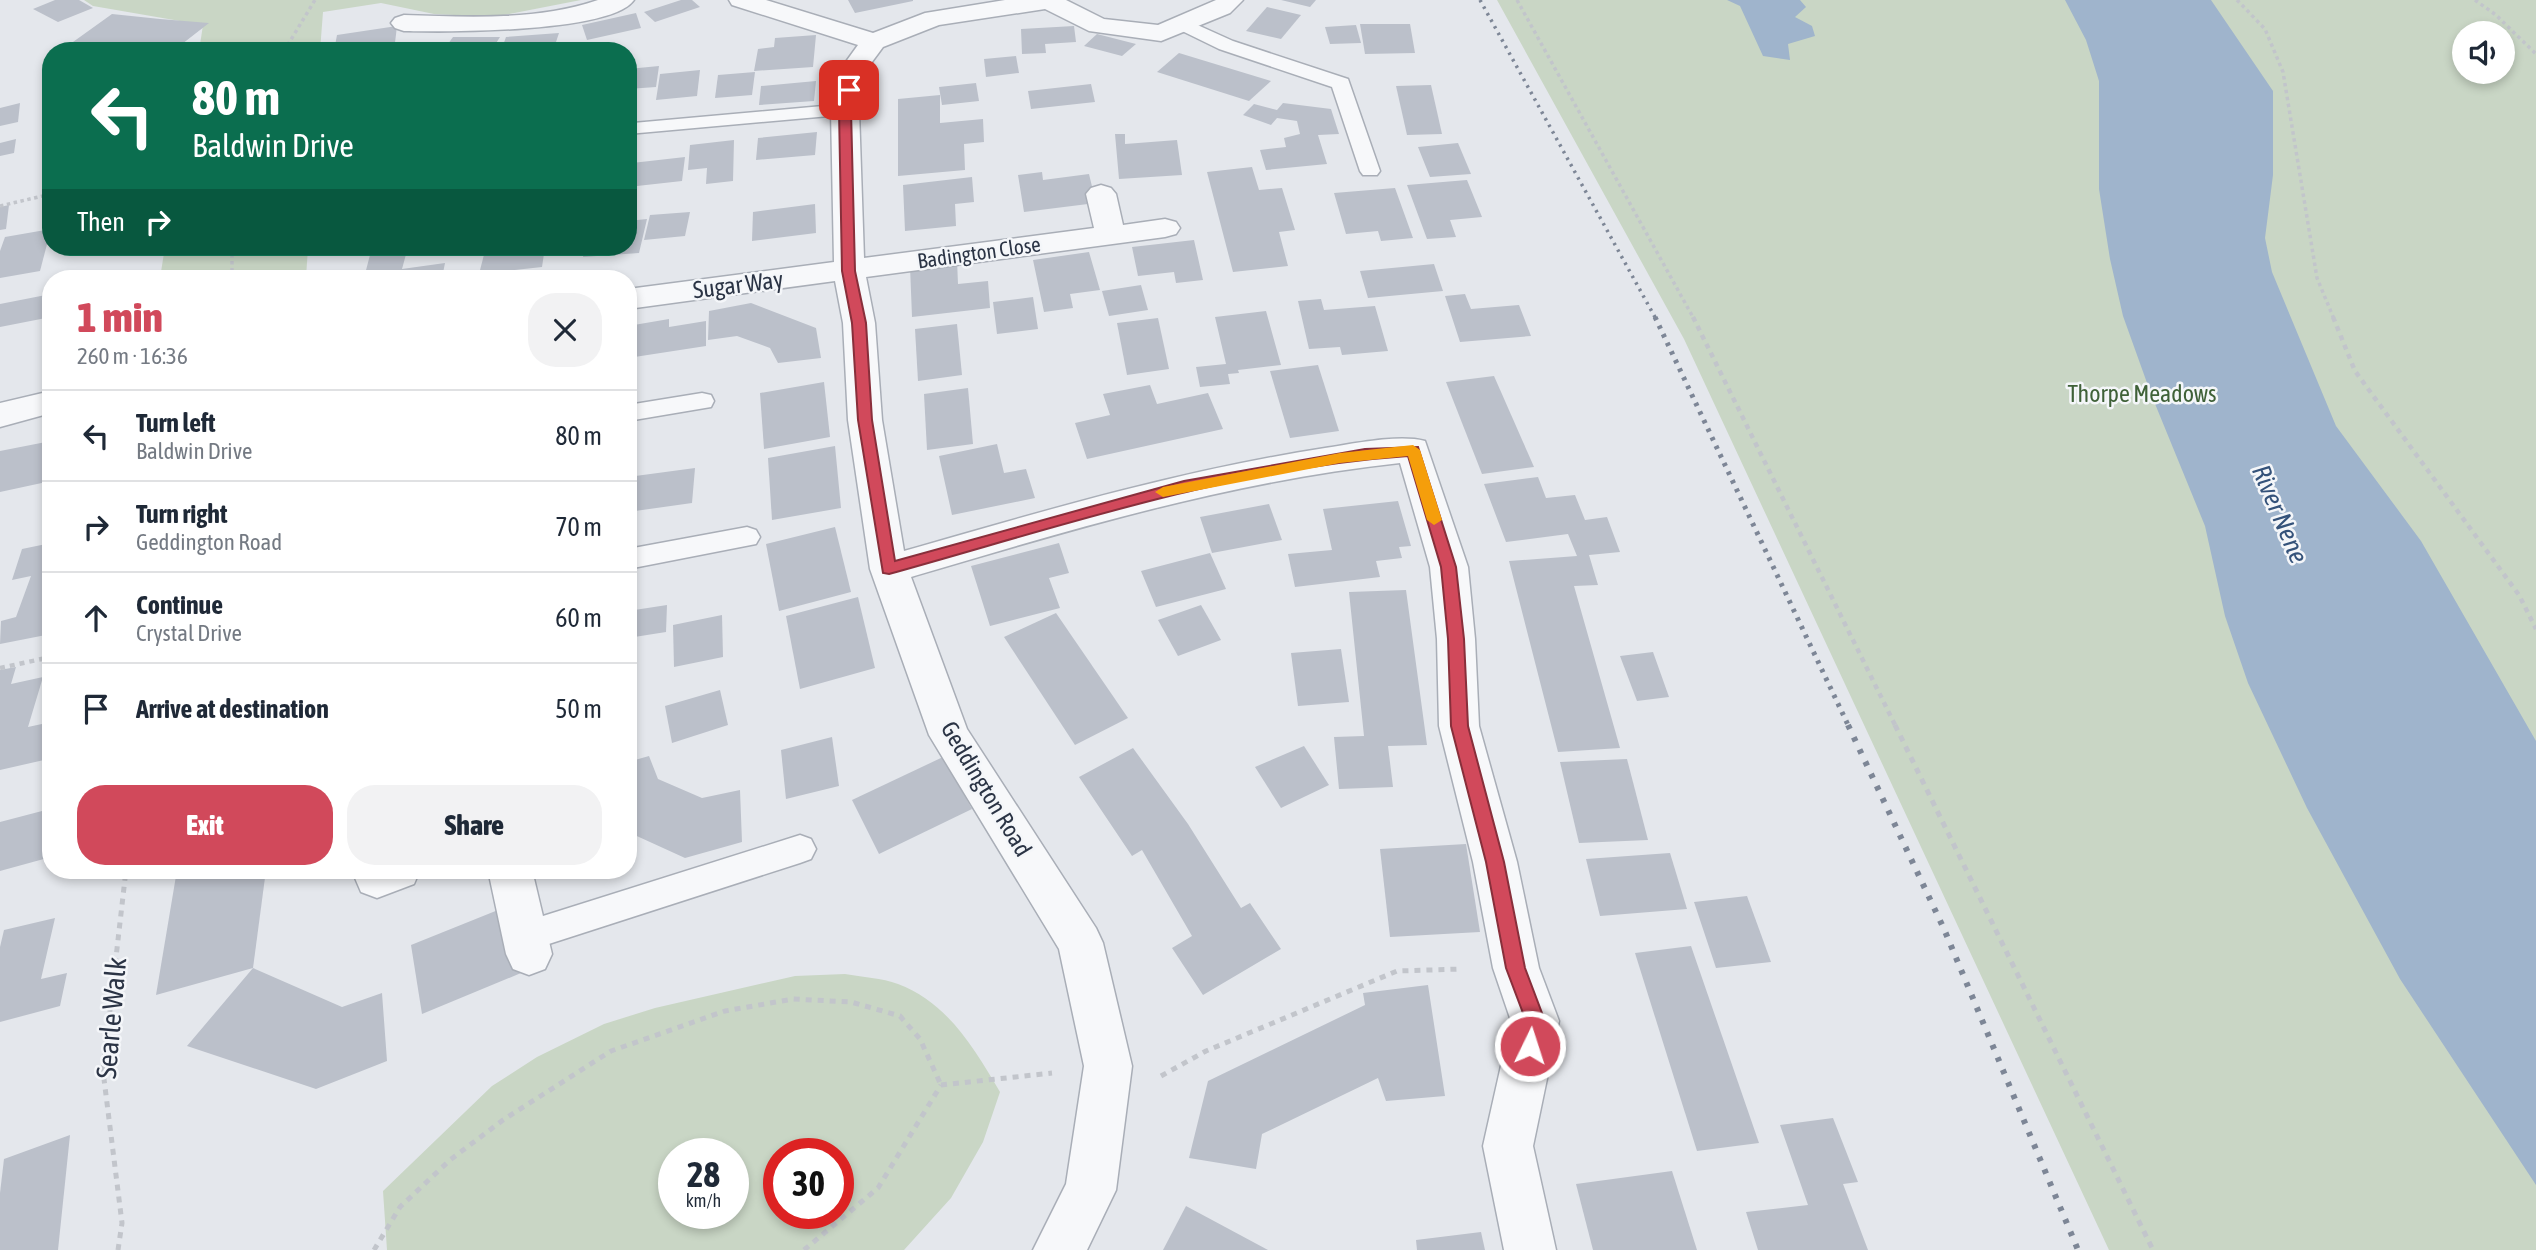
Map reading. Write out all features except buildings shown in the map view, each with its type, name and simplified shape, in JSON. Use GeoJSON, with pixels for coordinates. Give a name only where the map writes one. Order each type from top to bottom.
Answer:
{"type":"FeatureCollection","features":[{"type":"Feature","properties":{"kind":"street"},"geometry":{"type":"LineString","coordinates":[[404,23],[474,25],[541,20],[622,0]]}},
{"type":"Feature","properties":{"kind":"street"},"geometry":{"type":"LineString","coordinates":[[741,0],[874,42],[934,18],[1049,1],[1098,26],[1161,33],[1221,8],[1231,0]]}},
{"type":"Feature","properties":{"kind":"street","name":"Geddington Road"},"geometry":{"type":"LineString","coordinates":[[874,42],[853,70],[845,110],[849,271],[859,323],[865,420],[889,569],[949,735],[1080,943],[1107,1077],[1091,1190],[1059,1250]]}},
{"type":"Feature","properties":{"kind":"street"},"geometry":{"type":"LineString","coordinates":[[1101,194],[1110,235]]}},
{"type":"Feature","properties":{"kind":"street","name":"Badington Close"},"geometry":{"type":"LineString","coordinates":[[849,271],[1165,228]]}},
{"type":"Feature","properties":{"kind":"street","name":"Sugar Way"},"geometry":{"type":"LineString","coordinates":[[637,298],[849,271]]}},
{"type":"Feature","properties":{"kind":"street"},"geometry":{"type":"LineString","coordinates":[[0,415],[42,404]]}},
{"type":"Feature","properties":{"kind":"street"},"geometry":{"type":"LineString","coordinates":[[889,569],[1184,486],[1365,454],[1413,450],[1448,567],[1456,639],[1460,726],[1495,862],[1516,968],[1535,1021],[1508,1146],[1530,1250]]}},
{"type":"Feature","properties":{"kind":"street"},"geometry":{"type":"LineString","coordinates":[[512,879],[527,946]]}},
{"type":"Feature","properties":{"kind":"lane"},"geometry":{"type":"LineString","coordinates":[[1182,24],[1226,45],[1341,83],[1370,171]]}},
{"type":"Feature","properties":{"kind":"lane"},"geometry":{"type":"LineString","coordinates":[[637,129],[845,110]]}},
{"type":"Feature","properties":{"kind":"lane"},"geometry":{"type":"LineString","coordinates":[[637,412],[702,401]]}},
{"type":"Feature","properties":{"kind":"lane"},"geometry":{"type":"LineString","coordinates":[[637,557],[747,537]]}},
{"type":"Feature","properties":{"kind":"lane"},"geometry":{"type":"LineString","coordinates":[[527,946],[800,849]]}},
{"type":"Feature","properties":{"kind":"path"},"geometry":{"type":"LineString","coordinates":[[289,42],[316,0]]}},
{"type":"Feature","properties":{"kind":"path"},"geometry":{"type":"LineString","coordinates":[[1517,0],[1707,343],[2153,1250]]}},
{"type":"Feature","properties":{"kind":"path"},"geometry":{"type":"LineString","coordinates":[[2237,0],[2265,29],[2283,72],[2317,278],[2355,371],[2519,595],[2536,628]]}},
{"type":"Feature","properties":{"kind":"path"},"geometry":{"type":"LineString","coordinates":[[2475,0],[2496,15],[2536,54]]}},
{"type":"Feature","properties":{"kind":"path"},"geometry":{"type":"LineString","coordinates":[[0,206],[42,196]]}},
{"type":"Feature","properties":{"kind":"path"},"geometry":{"type":"LineString","coordinates":[[0,668],[42,659]]}},
{"type":"Feature","properties":{"kind":"path","name":"Searle Walk"},"geometry":{"type":"LineString","coordinates":[[121,1249],[122,1223],[103,1072],[125,879]]}},
{"type":"Feature","properties":{"kind":"path"},"geometry":{"type":"LineString","coordinates":[[941,1085],[1107,1077],[1144,1086],[1206,1051],[1397,971],[1516,968]]}},
{"type":"Feature","properties":{"kind":"path"},"geometry":{"type":"LineString","coordinates":[[372,1249],[400,1206],[450,1160],[522,1107],[611,1051],[725,1011],[793,999],[851,1002],[900,1016],[920,1039],[941,1085]]}},
{"type":"Feature","properties":{"kind":"path"},"geometry":{"type":"LineString","coordinates":[[804,1250],[878,1188],[941,1085]]}},
{"type":"Feature","properties":{"kind":"green space"},"geometry":{"type":"Polygon","coordinates":[[[84,0],[581,0],[494,17],[434,14],[381,3],[323,12],[321,42],[200,42],[203,25],[93,6],[84,0]]]}},
{"type":"Feature","properties":{"kind":"green space","name":"Thorpe Meadows"},"geometry":{"type":"Polygon","coordinates":[[[1497,0],[2536,0],[2536,1250],[2109,1250],[1684,339],[1497,0]]]}},
{"type":"Feature","properties":{"kind":"green space"},"geometry":{"type":"Polygon","coordinates":[[[164,256],[307,256],[307,270],[161,270],[164,256]]]}},
{"type":"Feature","properties":{"kind":"green space"},"geometry":{"type":"Polygon","coordinates":[[[845,974],[892,982],[916,992],[945,1015],[980,1059],[1000,1092],[983,1142],[951,1198],[904,1250],[387,1250],[383,1191],[492,1086],[537,1057],[604,1024],[655,1008],[795,976],[845,974]]]}},
{"type":"Feature","properties":{"kind":"water"},"geometry":{"type":"Polygon","coordinates":[[[1727,0],[1800,0],[1806,7],[1795,17],[1812,26],[1815,36],[1788,44],[1790,60],[1763,56],[1740,6],[1727,0]]]}},
{"type":"Feature","properties":{"kind":"water","name":"River Nene"},"geometry":{"type":"Polygon","coordinates":[[[2065,0],[2211,0],[2273,91],[2273,175],[2265,238],[2272,272],[2336,426],[2421,541],[2536,741],[2536,1185],[2400,979],[2307,808],[2248,683],[2225,616],[2205,526],[2151,394],[2123,316],[2110,259],[2099,189],[2099,81],[2086,40],[2065,0]]]}},
{"type":"Feature","properties":{"kind":"railway"},"geometry":{"type":"LineString","coordinates":[[1480,0],[1656,318]]}},
{"type":"Feature","properties":{"kind":"railway"},"geometry":{"type":"LineString","coordinates":[[1656,318],[1849,727]]}},
{"type":"Feature","properties":{"kind":"railway"},"geometry":{"type":"LineString","coordinates":[[1848,725],[1944,929],[2078,1250]]}},
{"type":"Feature","properties":{"kind":"slow traffic"},"geometry":{"type":"LineString","coordinates":[[1163,492],[1340,458],[1413,450],[1434,520]]}},
{"type":"Feature","properties":{"kind":"route"},"geometry":{"type":"LineString","coordinates":[[849,90],[845,110],[849,271],[859,323],[865,420],[889,569],[1184,486],[1365,454],[1413,450],[1448,567],[1456,639],[1460,726],[1495,862],[1516,968],[1535,1021],[1530,1046]]}}]}
